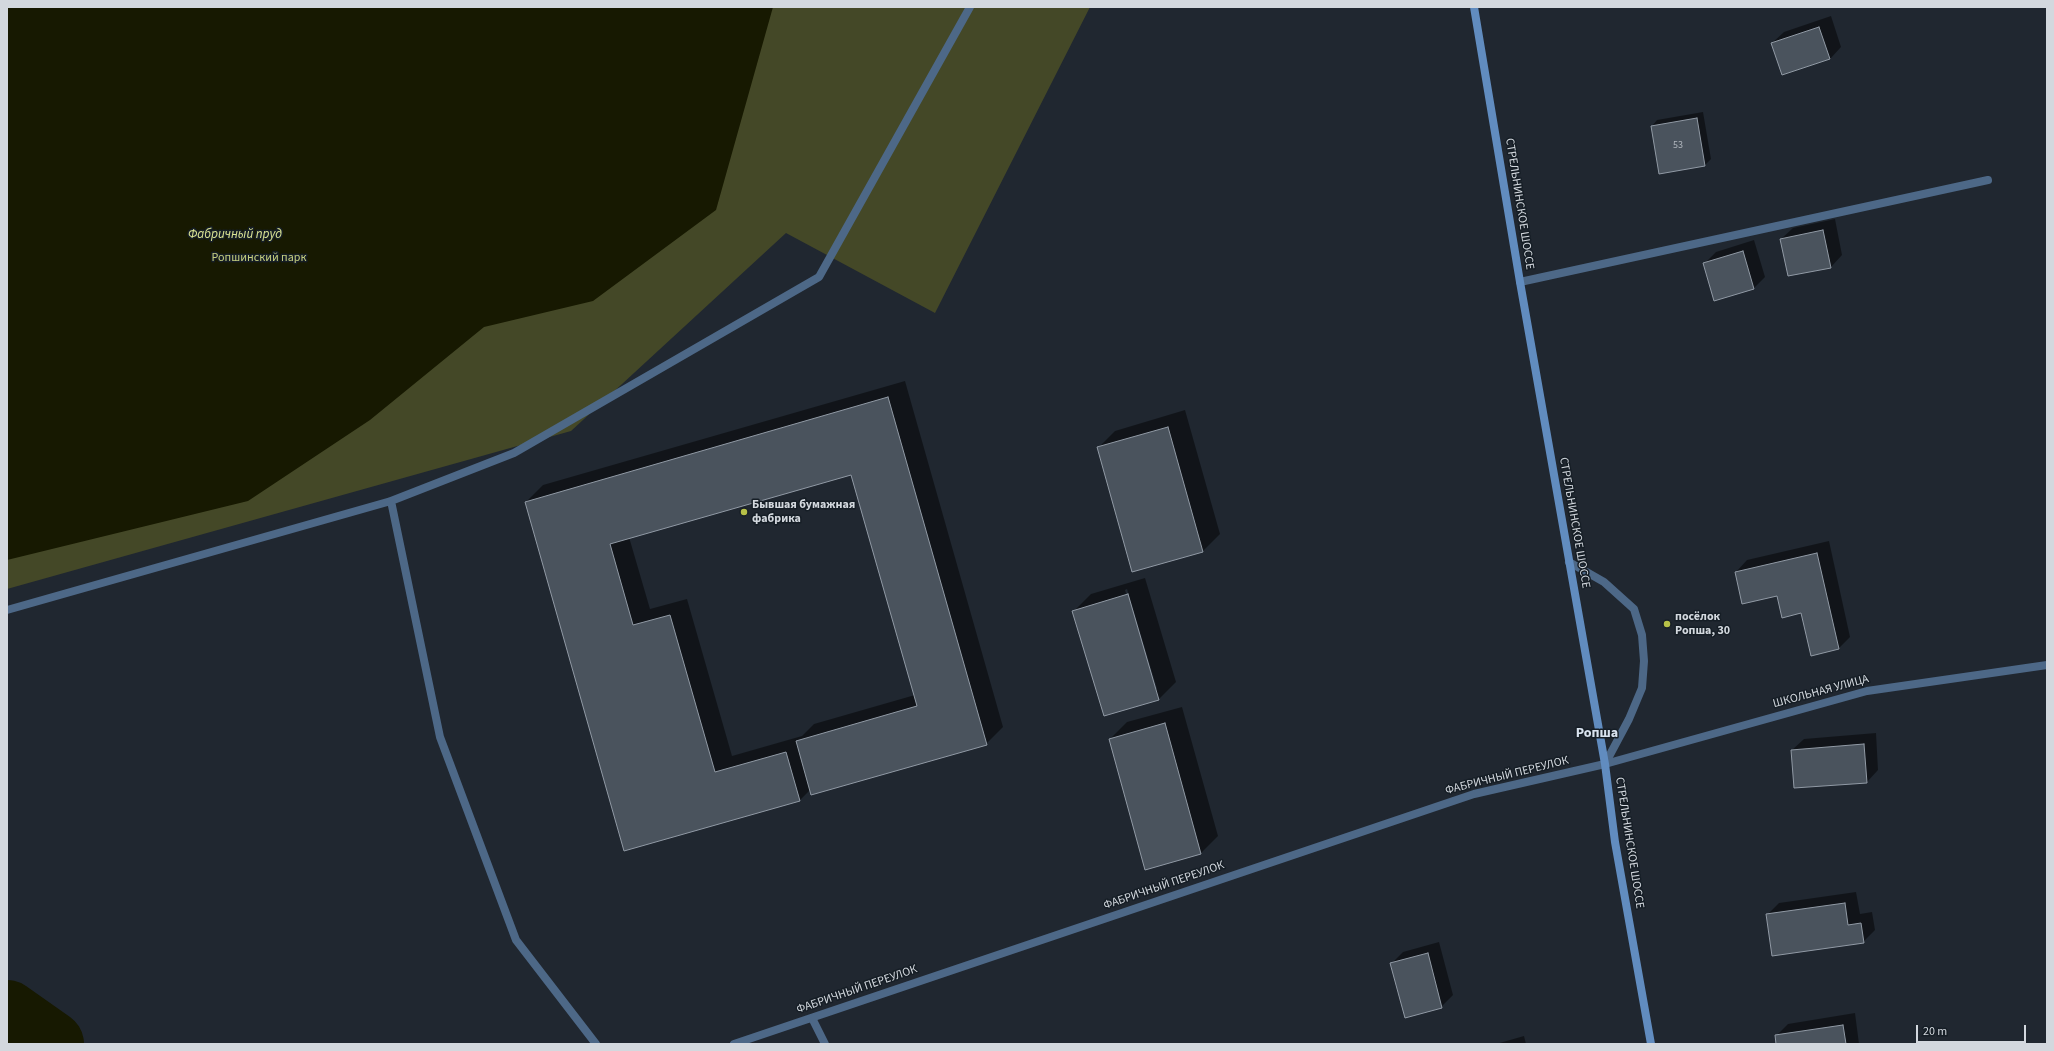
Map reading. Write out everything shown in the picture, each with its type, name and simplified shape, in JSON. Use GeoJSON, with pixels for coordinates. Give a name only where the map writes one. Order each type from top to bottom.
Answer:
{"type":"FeatureCollection","features":[{"type":"Feature","properties":{"kind":"main road","name":"СТРЕЛЬНИНСКОЕ ШОССЕ"},"geometry":{"type":"LineString","coordinates":[[1474,7],[1520,282],[1605,764],[1615,842],[1651,1044]]}},
{"type":"Feature","properties":{"kind":"street"},"geometry":{"type":"LineString","coordinates":[[7,610],[391,501],[514,453],[819,277],[970,7]]}},
{"type":"Feature","properties":{"kind":"street"},"geometry":{"type":"LineString","coordinates":[[1520,282],[1988,180]]}},
{"type":"Feature","properties":{"kind":"street"},"geometry":{"type":"LineString","coordinates":[[391,501],[440,737],[494,882],[516,940],[596,1044]]}},
{"type":"Feature","properties":{"kind":"street"},"geometry":{"type":"LineString","coordinates":[[1569,562],[1604,582],[1634,609],[1642,635],[1644,661],[1642,688],[1629,719],[1605,764]]}},
{"type":"Feature","properties":{"kind":"street","name":"ШКОЛЬНАЯ УЛИЦА"},"geometry":{"type":"LineString","coordinates":[[1605,764],[1866,690],[2047,665]]}},
{"type":"Feature","properties":{"kind":"street","name":"ФАБРИЧНЫЙ ПЕРЕУЛОК"},"geometry":{"type":"LineString","coordinates":[[734,1044],[1474,794],[1605,764]]}},
{"type":"Feature","properties":{"kind":"street"},"geometry":{"type":"LineString","coordinates":[[812,1018],[825,1044]]}},
{"type":"Feature","properties":{"kind":"green space","name":"Фабричный пруд"},"geometry":{"type":"Polygon","coordinates":[[[7,7],[1090,7],[935,313],[786,233],[571,431],[7,589],[7,7]]]}},
{"type":"Feature","properties":{"kind":"water","name":"Фабричный пруд"},"geometry":{"type":"Polygon","coordinates":[[[7,7],[773,7],[716,210],[593,301],[484,327],[370,420],[248,501],[7,560],[7,7]]]}},
{"type":"Feature","properties":{"kind":"building"},"geometry":{"type":"Polygon","coordinates":[[[1819,27],[1830,59],[1782,75],[1771,43],[1819,27]]]}},
{"type":"Feature","properties":{"kind":"building"},"geometry":{"type":"Polygon","coordinates":[[[1697,118],[1705,166],[1659,174],[1651,126],[1697,118]]]}},
{"type":"Feature","properties":{"kind":"building"},"geometry":{"type":"Polygon","coordinates":[[[1823,230],[1831,268],[1788,276],[1780,239],[1823,230]]]}},
{"type":"Feature","properties":{"kind":"building"},"geometry":{"type":"Polygon","coordinates":[[[1743,251],[1754,289],[1714,301],[1703,263],[1743,251]]]}},
{"type":"Feature","properties":{"kind":"building"},"geometry":{"type":"Polygon","coordinates":[[[888,397],[987,745],[811,795],[796,741],[917,706],[851,475],[610,544],[633,625],[670,615],[715,772],[786,752],[800,801],[624,851],[525,502],[888,397]]]}},
{"type":"Feature","properties":{"kind":"building"},"geometry":{"type":"Polygon","coordinates":[[[1168,427],[1203,552],[1132,572],[1097,447],[1168,427]]]}},
{"type":"Feature","properties":{"kind":"building"},"geometry":{"type":"Polygon","coordinates":[[[1817,553],[1839,649],[1811,656],[1801,613],[1782,618],[1777,596],[1742,604],[1735,572],[1817,553]]]}},
{"type":"Feature","properties":{"kind":"building"},"geometry":{"type":"Polygon","coordinates":[[[1128,594],[1159,700],[1104,716],[1072,611],[1128,594]]]}},
{"type":"Feature","properties":{"kind":"building"},"geometry":{"type":"Polygon","coordinates":[[[1165,723],[1201,854],[1145,870],[1109,739],[1165,723]]]}},
{"type":"Feature","properties":{"kind":"building"},"geometry":{"type":"Polygon","coordinates":[[[1864,744],[1867,783],[1794,788],[1791,750],[1864,744]]]}},
{"type":"Feature","properties":{"kind":"building"},"geometry":{"type":"Polygon","coordinates":[[[1845,903],[1848,925],[1861,923],[1864,943],[1772,956],[1766,914],[1845,903]]]}},
{"type":"Feature","properties":{"kind":"building"},"geometry":{"type":"Polygon","coordinates":[[[1428,953],[1442,1008],[1405,1018],[1390,963],[1428,953]]]}},
{"type":"Feature","properties":{"kind":"building"},"geometry":{"type":"Polygon","coordinates":[[[1843,1025],[1846,1044],[1776,1044],[1775,1035],[1843,1025]]]}},
{"type":"Feature","properties":{"kind":"waterway"},"geometry":{"type":"LineString","coordinates":[[7,1013],[51,1044]]}},
{"type":"Feature","properties":{"kind":"place","name":"Бывшая бумажная фабрика"},"geometry":{"type":"Point","coordinates":[744,512]}},
{"type":"Feature","properties":{"kind":"place","name":"посёлок Ропша, 30"},"geometry":{"type":"Point","coordinates":[1667,624]}},
{"type":"Feature","properties":{"kind":"district","name":"Ропша"},"geometry":{"type":"Point","coordinates":[1597,734]}},
{"type":"Feature","properties":{"kind":"park label","name":"Ропшинский парк"},"geometry":{"type":"Point","coordinates":[259,258]}}]}
